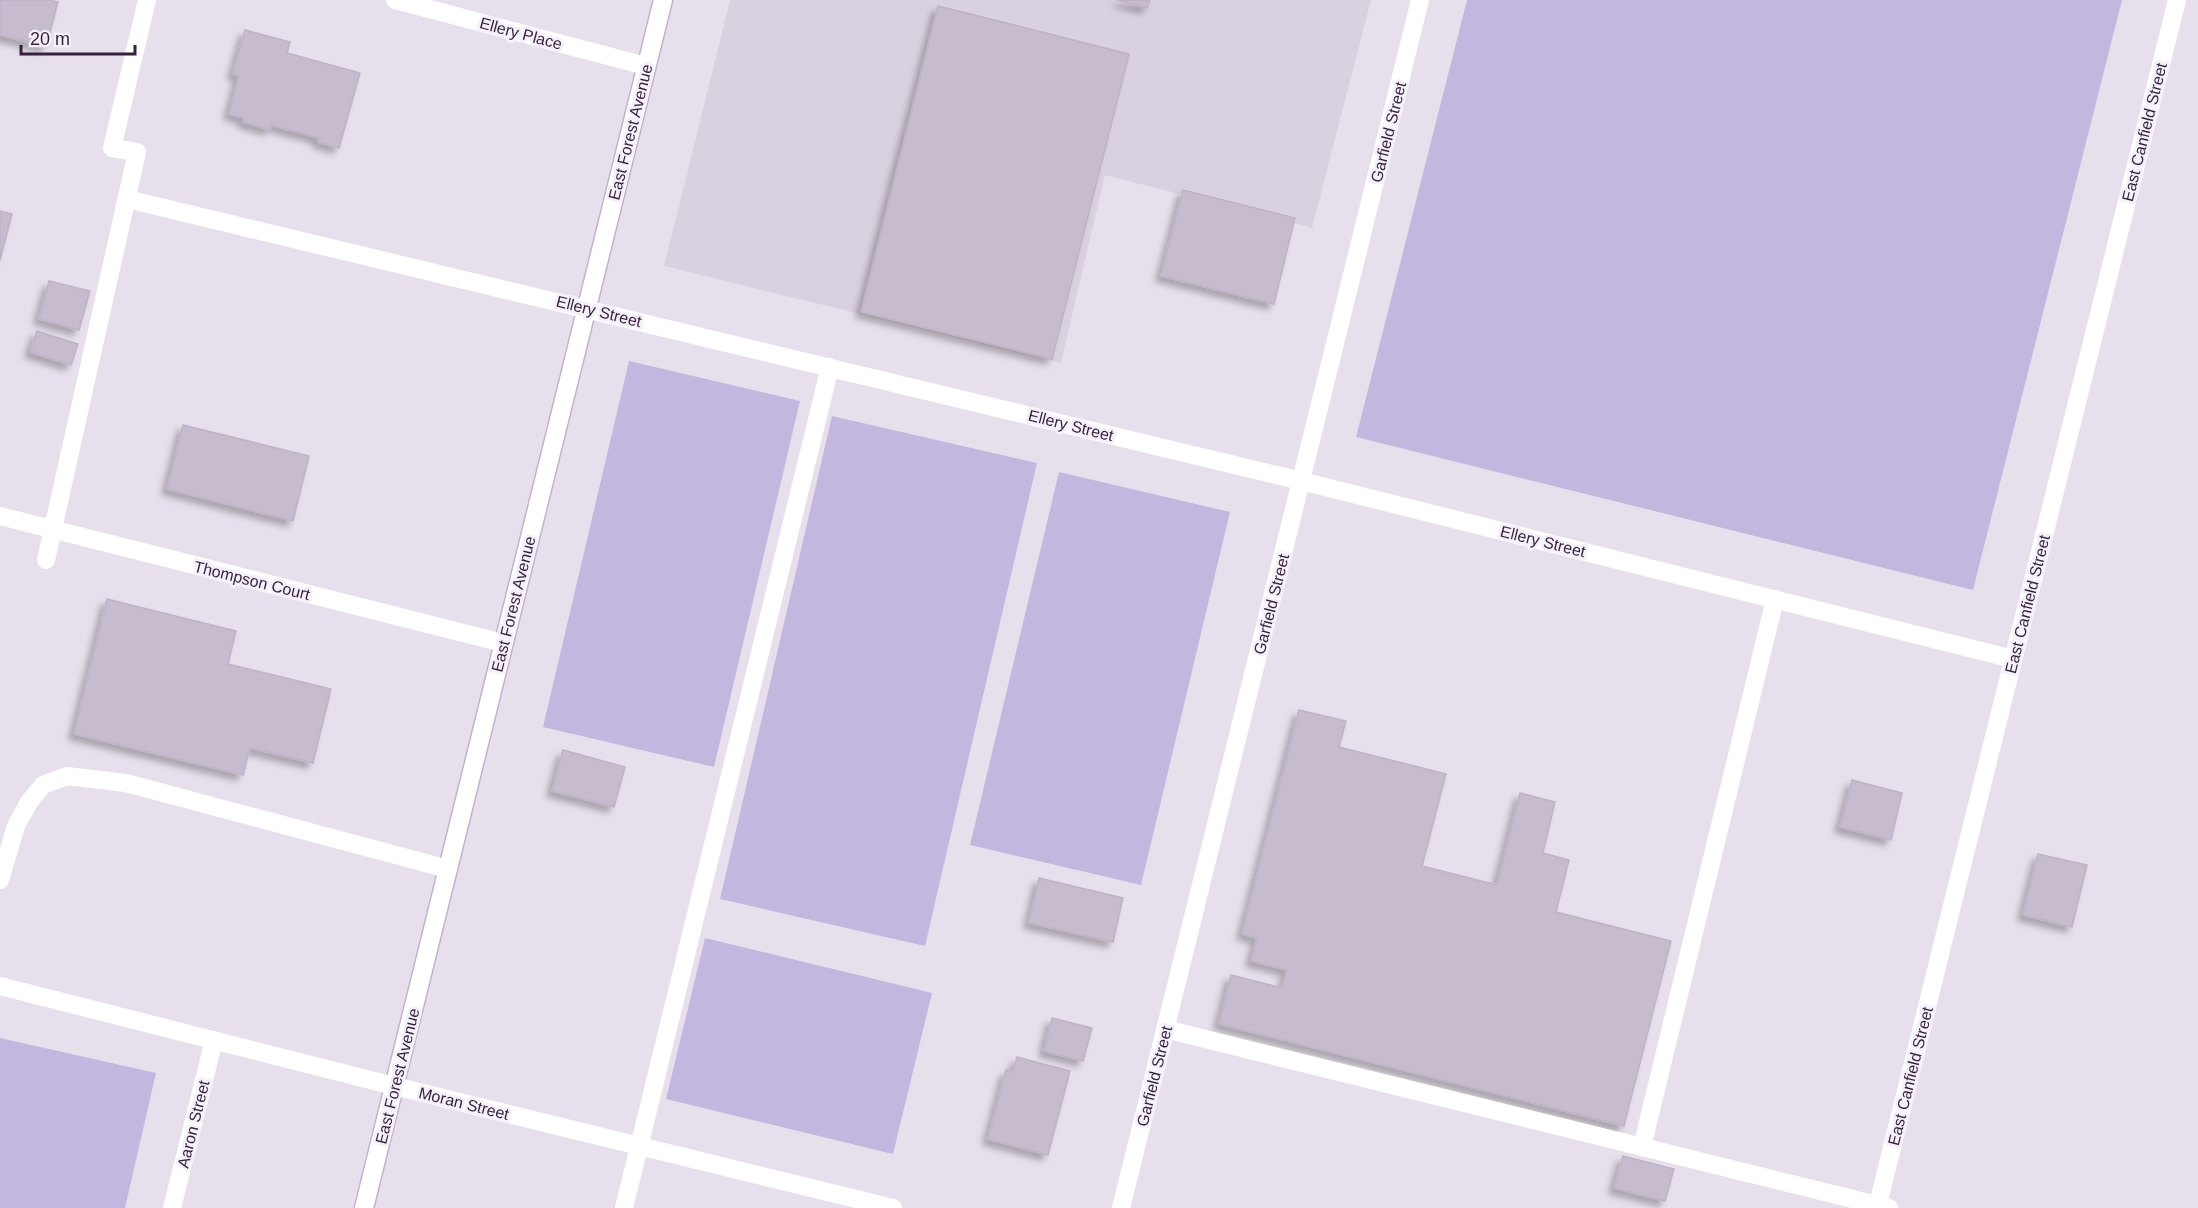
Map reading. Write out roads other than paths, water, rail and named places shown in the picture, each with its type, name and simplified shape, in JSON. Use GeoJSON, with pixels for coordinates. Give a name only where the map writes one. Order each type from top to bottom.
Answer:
{"type":"FeatureCollection","features":[{"type":"Feature","properties":{"kind":"street"},"geometry":{"type":"LineString","coordinates":[[46,560],[137,152],[112,148],[147,0]]}},
{"type":"Feature","properties":{"kind":"street","name":"East Forest Avenue"},"geometry":{"type":"LineString","coordinates":[[364,1208],[663,0]]}},
{"type":"Feature","properties":{"kind":"street","name":"Garfield Street"},"geometry":{"type":"LineString","coordinates":[[1121,1208],[1420,0]]}},
{"type":"Feature","properties":{"kind":"street","name":"East Canfield Street"},"geometry":{"type":"LineString","coordinates":[[1882,1207],[2013,659],[2176,0]]}},
{"type":"Feature","properties":{"kind":"street","name":"Ellery Place"},"geometry":{"type":"LineString","coordinates":[[405,1],[646,66]]}},
{"type":"Feature","properties":{"kind":"street","name":"Ellery Street"},"geometry":{"type":"LineString","coordinates":[[127,199],[1301,481],[2013,659]]}},
{"type":"Feature","properties":{"kind":"street"},"geometry":{"type":"LineString","coordinates":[[624,1208],[830,367]]}},
{"type":"Feature","properties":{"kind":"street","name":"Thompson Court"},"geometry":{"type":"LineString","coordinates":[[0,516],[504,644]]}},
{"type":"Feature","properties":{"kind":"street"},"geometry":{"type":"LineString","coordinates":[[1642,1147],[1775,599]]}},
{"type":"Feature","properties":{"kind":"street"},"geometry":{"type":"LineString","coordinates":[[0,880],[16,826],[29,802],[43,785],[67,776],[126,783],[448,868]]}},
{"type":"Feature","properties":{"kind":"street","name":"Moran Street"},"geometry":{"type":"LineString","coordinates":[[0,986],[394,1086],[893,1208]]}},
{"type":"Feature","properties":{"kind":"street"},"geometry":{"type":"LineString","coordinates":[[1165,1029],[1882,1207]]}},
{"type":"Feature","properties":{"kind":"street","name":"Aaron Street"},"geometry":{"type":"LineString","coordinates":[[172,1208],[214,1040]]}}]}
